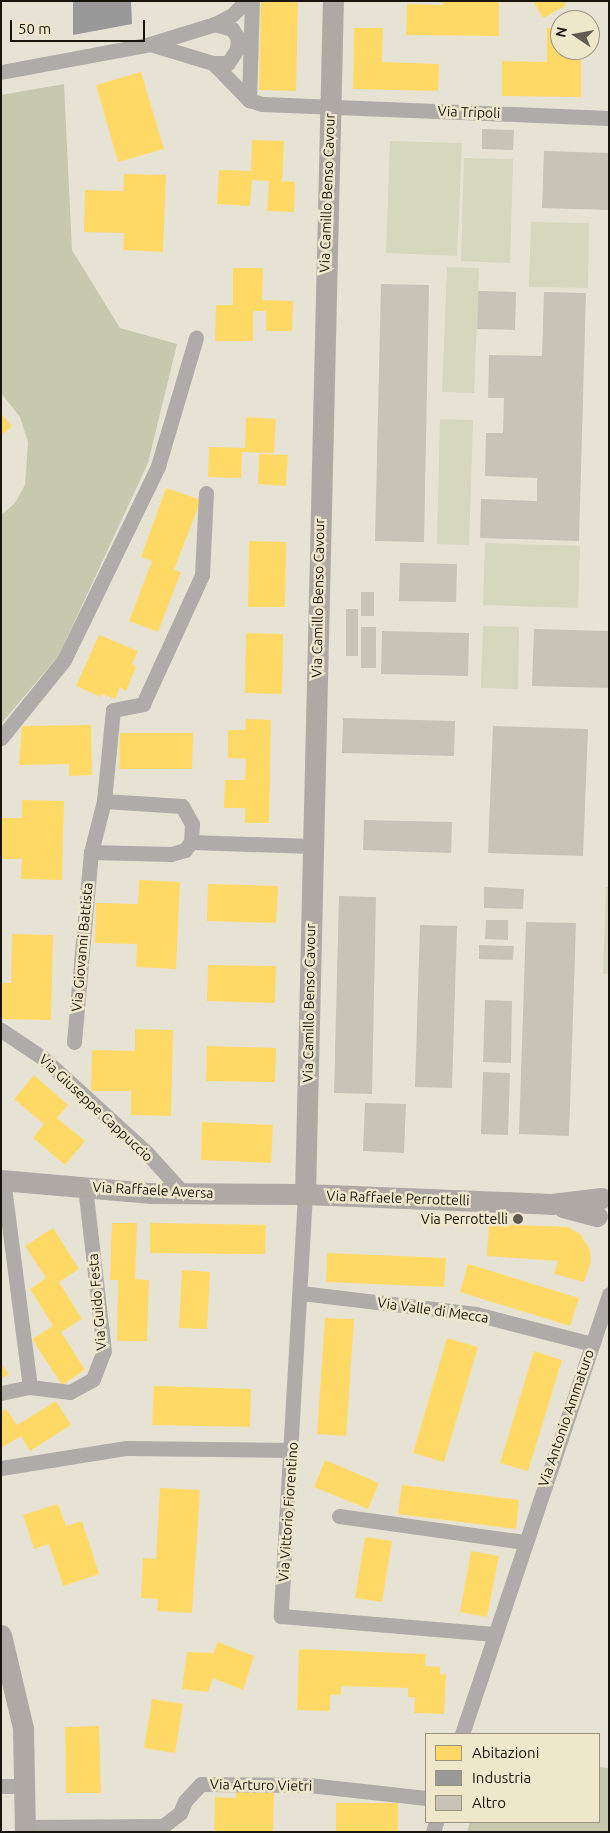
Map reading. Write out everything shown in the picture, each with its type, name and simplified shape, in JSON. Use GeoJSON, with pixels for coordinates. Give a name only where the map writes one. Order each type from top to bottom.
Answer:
{"type":"FeatureCollection","features":[{"type":"Feature","properties":{"kind":"street"},"geometry":{"type":"LineString","coordinates":[[1,72],[150,44],[215,24],[232,15],[246,1]]}},
{"type":"Feature","properties":{"kind":"street"},"geometry":{"type":"LineString","coordinates":[[249,100],[252,1]]}},
{"type":"Feature","properties":{"kind":"street","name":"Via Camillo Benso Cavour"},"geometry":{"type":"LineString","coordinates":[[305,1194],[334,1]]}},
{"type":"Feature","properties":{"kind":"street"},"geometry":{"type":"LineString","coordinates":[[150,44],[213,63],[228,62],[237,49],[238,38],[232,29],[215,24]]}},
{"type":"Feature","properties":{"kind":"street"},"geometry":{"type":"LineString","coordinates":[[213,63],[249,100]]}},
{"type":"Feature","properties":{"kind":"street","name":"Via Tripoli"},"geometry":{"type":"LineString","coordinates":[[249,100],[262,104],[609,118]]}},
{"type":"Feature","properties":{"kind":"street"},"geometry":{"type":"LineString","coordinates":[[1,738],[64,660],[158,466],[196,338]]}},
{"type":"Feature","properties":{"kind":"street","name":"Via Giovanni Battista"},"geometry":{"type":"LineString","coordinates":[[74,1042],[91,852],[104,801],[113,710],[143,704],[202,575],[206,492]]}},
{"type":"Feature","properties":{"kind":"street"},"geometry":{"type":"LineString","coordinates":[[91,852],[171,854],[185,850],[191,842],[192,824],[182,806],[104,801]]}},
{"type":"Feature","properties":{"kind":"street"},"geometry":{"type":"LineString","coordinates":[[191,842],[312,846]]}},
{"type":"Feature","properties":{"kind":"street","name":"Via Giuseppe Cappuccio"},"geometry":{"type":"LineString","coordinates":[[1,1030],[43,1058],[147,1153],[184,1194]]}},
{"type":"Feature","properties":{"kind":"street"},"geometry":{"type":"LineString","coordinates":[[2,1180],[30,1387]]}},
{"type":"Feature","properties":{"kind":"street","name":"Via Raffaele Aversa"},"geometry":{"type":"LineString","coordinates":[[2,1180],[184,1194],[305,1194]]}},
{"type":"Feature","properties":{"kind":"street","name":"Via Guido Festa"},"geometry":{"type":"LineString","coordinates":[[1,1393],[30,1387],[70,1392],[92,1379],[104,1352],[85,1187]]}},
{"type":"Feature","properties":{"kind":"street","name":"Via Raffaele Perrottelli"},"geometry":{"type":"LineString","coordinates":[[305,1194],[551,1204],[604,1209]]}},
{"type":"Feature","properties":{"kind":"street","name":"Via Vittorio Fiorentino"},"geometry":{"type":"LineString","coordinates":[[305,1194],[302,1293],[281,1616],[494,1634]]}},
{"type":"Feature","properties":{"kind":"street","name":"Via Valle di Mecca"},"geometry":{"type":"LineString","coordinates":[[302,1293],[476,1314],[592,1344]]}},
{"type":"Feature","properties":{"kind":"street","name":"Via Antonio Ammaturo"},"geometry":{"type":"LineString","coordinates":[[462,1733],[524,1542],[609,1294]]}},
{"type":"Feature","properties":{"kind":"street"},"geometry":{"type":"LineString","coordinates":[[1,1468],[126,1448],[292,1450]]}},
{"type":"Feature","properties":{"kind":"street"},"geometry":{"type":"LineString","coordinates":[[339,1516],[524,1542]]}},
{"type":"Feature","properties":{"kind":"street"},"geometry":{"type":"LineString","coordinates":[[1,1636],[23,1728],[25,1830]]}},
{"type":"Feature","properties":{"kind":"street","name":"Via Arturo Vietri"},"geometry":{"type":"LineString","coordinates":[[25,1830],[163,1826],[180,1813],[185,1801],[201,1784],[309,1784],[425,1798]]}},
{"type":"Feature","properties":{"kind":"street"},"geometry":{"type":"LineString","coordinates":[[1,1786],[24,1786]]}},
{"type":"Feature","properties":{"kind":"green space"},"geometry":{"type":"Polygon","coordinates":[[[64,84],[72,250],[120,328],[177,344],[148,463],[59,655],[1,724],[1,515],[15,503],[25,485],[28,442],[20,417],[1,393],[1,95],[64,84]]]}},
{"type":"Feature","properties":{"kind":"green space"},"geometry":{"type":"Polygon","coordinates":[[[390,141],[462,143],[457,256],[386,253],[390,141]]]}},
{"type":"Feature","properties":{"kind":"green space"},"geometry":{"type":"Polygon","coordinates":[[[464,158],[513,159],[510,263],[461,261],[464,158]]]}},
{"type":"Feature","properties":{"kind":"green space"},"geometry":{"type":"Polygon","coordinates":[[[531,222],[589,223],[588,288],[529,287],[531,222]]]}},
{"type":"Feature","properties":{"kind":"green space"},"geometry":{"type":"Polygon","coordinates":[[[447,267],[479,268],[474,393],[442,392],[447,267]]]}},
{"type":"Feature","properties":{"kind":"green space"},"geometry":{"type":"Polygon","coordinates":[[[440,419],[473,420],[469,545],[437,544],[440,419]]]}},
{"type":"Feature","properties":{"kind":"green space"},"geometry":{"type":"Polygon","coordinates":[[[485,543],[580,546],[578,608],[483,605],[485,543]]]}},
{"type":"Feature","properties":{"kind":"green space"},"geometry":{"type":"Polygon","coordinates":[[[483,626],[519,627],[518,689],[481,688],[483,626]]]}},
{"type":"Feature","properties":{"kind":"green space"},"geometry":{"type":"Polygon","coordinates":[[[606,887],[609,887],[609,974],[603,974],[606,887]]]}},
{"type":"Feature","properties":{"kind":"green space"},"geometry":{"type":"Polygon","coordinates":[[[600,1767],[609,1768],[609,1832],[467,1832],[470,1823],[600,1823],[600,1767]]]}},
{"type":"Feature","properties":{"kind":"building: Abitazioni"},"geometry":{"type":"Polygon","coordinates":[[[261,1],[298,1],[296,91],[259,90],[261,1]]]}},
{"type":"Feature","properties":{"kind":"building: Abitazioni"},"geometry":{"type":"Polygon","coordinates":[[[443,1],[499,2],[499,36],[406,35],[407,4],[443,5],[443,1]]]}},
{"type":"Feature","properties":{"kind":"building: Abitazioni"},"geometry":{"type":"Polygon","coordinates":[[[533,1],[566,1],[565,6],[558,10],[550,10],[550,14],[543,18],[533,1]]]}},
{"type":"Feature","properties":{"kind":"building: Abitazioni"},"geometry":{"type":"Polygon","coordinates":[[[354,28],[383,28],[382,62],[439,64],[438,91],[353,89],[354,28]]]}},
{"type":"Feature","properties":{"kind":"building: Abitazioni"},"geometry":{"type":"Polygon","coordinates":[[[547,28],[550,28],[550,60],[581,60],[581,97],[502,96],[502,61],[547,62],[547,28]]]}},
{"type":"Feature","properties":{"kind":"building: Abitazioni"},"geometry":{"type":"Polygon","coordinates":[[[141,72],[164,149],[118,162],[96,85],[141,72]]]}},
{"type":"Feature","properties":{"kind":"building: Abitazioni"},"geometry":{"type":"Polygon","coordinates":[[[252,140],[284,141],[282,181],[295,182],[294,212],[267,211],[269,181],[252,180],[250,206],[217,204],[219,170],[251,171],[252,140]]]}},
{"type":"Feature","properties":{"kind":"building: Abitazioni"},"geometry":{"type":"Polygon","coordinates":[[[124,174],[166,175],[163,252],[123,250],[124,233],[84,232],[85,190],[123,191],[124,174]]]}},
{"type":"Feature","properties":{"kind":"building: Abitazioni"},"geometry":{"type":"Polygon","coordinates":[[[233,268],[263,268],[262,300],[293,301],[292,331],[266,331],[266,311],[253,311],[253,341],[215,341],[216,305],[233,305],[233,268]]]}},
{"type":"Feature","properties":{"kind":"building: Abitazioni"},"geometry":{"type":"Polygon","coordinates":[[[1,413],[12,426],[1,436],[1,413]]]}},
{"type":"Feature","properties":{"kind":"building: Abitazioni"},"geometry":{"type":"Polygon","coordinates":[[[246,417],[276,419],[274,453],[242,452],[241,478],[208,477],[209,447],[245,448],[246,417]]]}},
{"type":"Feature","properties":{"kind":"building: Abitazioni"},"geometry":{"type":"Polygon","coordinates":[[[259,454],[288,455],[286,486],[258,484],[259,454]]]}},
{"type":"Feature","properties":{"kind":"building: Abitazioni"},"geometry":{"type":"Polygon","coordinates":[[[166,488],[201,500],[174,570],[181,572],[158,632],[129,621],[152,561],[141,557],[166,488]]]}},
{"type":"Feature","properties":{"kind":"building: Abitazioni"},"geometry":{"type":"Polygon","coordinates":[[[249,541],[286,542],[285,607],[248,607],[249,541]]]}},
{"type":"Feature","properties":{"kind":"building: Abitazioni"},"geometry":{"type":"Polygon","coordinates":[[[246,633],[283,634],[282,694],[245,693],[246,633]]]}},
{"type":"Feature","properties":{"kind":"building: Abitazioni"},"geometry":{"type":"Polygon","coordinates":[[[99,635],[138,651],[132,664],[136,667],[126,691],[120,687],[115,699],[102,694],[101,697],[76,686],[99,635]]]}},
{"type":"Feature","properties":{"kind":"building: Abitazioni"},"geometry":{"type":"Polygon","coordinates":[[[246,719],[271,720],[269,823],[245,823],[245,808],[224,808],[225,780],[245,780],[246,759],[228,758],[228,730],[245,730],[246,719]]]}},
{"type":"Feature","properties":{"kind":"building: Abitazioni"},"geometry":{"type":"Polygon","coordinates":[[[91,725],[92,775],[69,776],[69,764],[19,765],[22,726],[91,725]]]}},
{"type":"Feature","properties":{"kind":"building: Abitazioni"},"geometry":{"type":"Polygon","coordinates":[[[120,733],[193,733],[192,769],[119,769],[120,733]]]}},
{"type":"Feature","properties":{"kind":"building: Abitazioni"},"geometry":{"type":"Polygon","coordinates":[[[22,800],[64,801],[62,880],[21,879],[22,859],[1,859],[1,818],[22,818],[22,800]]]}},
{"type":"Feature","properties":{"kind":"building: Abitazioni"},"geometry":{"type":"Polygon","coordinates":[[[139,880],[180,882],[176,969],[136,967],[137,944],[95,943],[96,903],[138,904],[139,880]]]}},
{"type":"Feature","properties":{"kind":"building: Abitazioni"},"geometry":{"type":"Polygon","coordinates":[[[208,884],[278,886],[276,923],[207,921],[208,884]]]}},
{"type":"Feature","properties":{"kind":"building: Abitazioni"},"geometry":{"type":"Polygon","coordinates":[[[12,934],[53,935],[51,1020],[1,1019],[1,983],[11,983],[12,934]]]}},
{"type":"Feature","properties":{"kind":"building: Abitazioni"},"geometry":{"type":"Polygon","coordinates":[[[208,965],[276,966],[275,1003],[207,1001],[208,965]]]}},
{"type":"Feature","properties":{"kind":"building: Abitazioni"},"geometry":{"type":"Polygon","coordinates":[[[135,1029],[173,1030],[171,1116],[131,1115],[131,1091],[91,1091],[92,1050],[135,1051],[135,1029]]]}},
{"type":"Feature","properties":{"kind":"building: Abitazioni"},"geometry":{"type":"Polygon","coordinates":[[[207,1046],[276,1048],[275,1082],[206,1081],[207,1046]]]}},
{"type":"Feature","properties":{"kind":"building: Abitazioni"},"geometry":{"type":"Polygon","coordinates":[[[34,1075],[68,1105],[57,1118],[85,1141],[65,1165],[33,1138],[44,1124],[14,1099],[34,1075]]]}},
{"type":"Feature","properties":{"kind":"building: Abitazioni"},"geometry":{"type":"Polygon","coordinates":[[[202,1122],[273,1125],[271,1163],[201,1160],[202,1122]]]}},
{"type":"Feature","properties":{"kind":"building: Abitazioni"},"geometry":{"type":"Polygon","coordinates":[[[112,1223],[137,1223],[135,1279],[149,1280],[147,1341],[117,1341],[118,1280],[110,1280],[112,1223]]]}},
{"type":"Feature","properties":{"kind":"building: Abitazioni"},"geometry":{"type":"Polygon","coordinates":[[[150,1223],[266,1225],[265,1254],[150,1253],[150,1223]]]}},
{"type":"Feature","properties":{"kind":"building: Abitazioni"},"geometry":{"type":"Polygon","coordinates":[[[489,1224],[568,1227],[580,1234],[590,1250],[591,1262],[584,1282],[554,1274],[558,1261],[487,1256],[489,1224]]]}},
{"type":"Feature","properties":{"kind":"building: Abitazioni"},"geometry":{"type":"Polygon","coordinates":[[[53,1228],[79,1269],[59,1282],[82,1319],[61,1332],[85,1370],[62,1385],[32,1339],[53,1326],[30,1289],[46,1278],[25,1246],[53,1228]]]}},
{"type":"Feature","properties":{"kind":"building: Abitazioni"},"geometry":{"type":"Polygon","coordinates":[[[327,1253],[446,1258],[444,1287],[326,1282],[327,1253]]]}},
{"type":"Feature","properties":{"kind":"building: Abitazioni"},"geometry":{"type":"Polygon","coordinates":[[[468,1264],[579,1298],[570,1326],[460,1292],[468,1264]]]}},
{"type":"Feature","properties":{"kind":"building: Abitazioni"},"geometry":{"type":"Polygon","coordinates":[[[182,1270],[210,1272],[207,1329],[179,1328],[182,1270]]]}},
{"type":"Feature","properties":{"kind":"building: Abitazioni"},"geometry":{"type":"Polygon","coordinates":[[[325,1318],[354,1319],[346,1436],[317,1434],[325,1318]]]}},
{"type":"Feature","properties":{"kind":"building: Abitazioni"},"geometry":{"type":"Polygon","coordinates":[[[447,1338],[478,1347],[444,1462],[413,1453],[447,1338]]]}},
{"type":"Feature","properties":{"kind":"building: Abitazioni"},"geometry":{"type":"Polygon","coordinates":[[[534,1351],[562,1360],[528,1471],[500,1463],[534,1351]]]}},
{"type":"Feature","properties":{"kind":"building: Abitazioni"},"geometry":{"type":"Polygon","coordinates":[[[1,1363],[9,1374],[1,1379],[1,1363]]]}},
{"type":"Feature","properties":{"kind":"building: Abitazioni"},"geometry":{"type":"Polygon","coordinates":[[[154,1386],[251,1389],[250,1427],[152,1425],[154,1386]]]}},
{"type":"Feature","properties":{"kind":"building: Abitazioni"},"geometry":{"type":"Polygon","coordinates":[[[56,1401],[71,1425],[30,1451],[21,1436],[1,1448],[1,1412],[6,1409],[17,1425],[56,1401]]]}},
{"type":"Feature","properties":{"kind":"building: Abitazioni"},"geometry":{"type":"Polygon","coordinates":[[[325,1460],[379,1483],[368,1509],[314,1487],[325,1460]]]}},
{"type":"Feature","properties":{"kind":"building: Abitazioni"},"geometry":{"type":"Polygon","coordinates":[[[402,1485],[519,1500],[516,1529],[398,1514],[402,1485]]]}},
{"type":"Feature","properties":{"kind":"building: Abitazioni"},"geometry":{"type":"Polygon","coordinates":[[[160,1488],[200,1490],[192,1613],[157,1611],[158,1599],[141,1598],[143,1558],[156,1559],[160,1488]]]}},
{"type":"Feature","properties":{"kind":"building: Abitazioni"},"geometry":{"type":"Polygon","coordinates":[[[58,1504],[66,1526],[82,1521],[99,1574],[63,1586],[49,1544],[34,1549],[23,1515],[58,1504]]]}},
{"type":"Feature","properties":{"kind":"building: Abitazioni"},"geometry":{"type":"Polygon","coordinates":[[[365,1537],[392,1541],[382,1602],[355,1598],[365,1537]]]}},
{"type":"Feature","properties":{"kind":"building: Abitazioni"},"geometry":{"type":"Polygon","coordinates":[[[471,1551],[499,1556],[487,1617],[460,1612],[471,1551]]]}},
{"type":"Feature","properties":{"kind":"building: Abitazioni"},"geometry":{"type":"Polygon","coordinates":[[[218,1642],[254,1656],[243,1690],[213,1678],[208,1692],[182,1689],[187,1652],[213,1653],[218,1642]]]}},
{"type":"Feature","properties":{"kind":"building: Abitazioni"},"geometry":{"type":"Polygon","coordinates":[[[299,1649],[426,1654],[425,1666],[440,1667],[440,1674],[446,1675],[444,1714],[414,1713],[415,1697],[408,1697],[408,1688],[341,1686],[341,1695],[330,1695],[330,1711],[297,1710],[299,1649]]]}},
{"type":"Feature","properties":{"kind":"building: Abitazioni"},"geometry":{"type":"Polygon","coordinates":[[[152,1699],[183,1704],[175,1753],[144,1748],[152,1699]]]}},
{"type":"Feature","properties":{"kind":"building: Abitazioni"},"geometry":{"type":"Polygon","coordinates":[[[99,1726],[101,1793],[66,1793],[65,1727],[99,1726]]]}},
{"type":"Feature","properties":{"kind":"building: Abitazioni"},"geometry":{"type":"Polygon","coordinates":[[[236,1792],[274,1793],[273,1832],[214,1832],[215,1797],[236,1798],[236,1792]]]}},
{"type":"Feature","properties":{"kind":"building: Abitazioni"},"geometry":{"type":"Polygon","coordinates":[[[336,1803],[398,1803],[398,1832],[336,1832],[336,1803]]]}},
{"type":"Feature","properties":{"kind":"building: Industria"},"geometry":{"type":"Polygon","coordinates":[[[73,1],[131,1],[132,24],[73,35],[73,1]]]}},
{"type":"Feature","properties":{"kind":"building: Altro"},"geometry":{"type":"Polygon","coordinates":[[[482,129],[514,130],[513,150],[482,149],[482,129]]]}},
{"type":"Feature","properties":{"kind":"building: Altro"},"geometry":{"type":"Polygon","coordinates":[[[544,151],[609,153],[609,210],[542,208],[544,151]]]}},
{"type":"Feature","properties":{"kind":"building: Altro"},"geometry":{"type":"Polygon","coordinates":[[[381,284],[429,285],[424,542],[375,541],[381,284]]]}},
{"type":"Feature","properties":{"kind":"building: Altro"},"geometry":{"type":"Polygon","coordinates":[[[478,291],[516,292],[515,330],[477,329],[478,291]]]}},
{"type":"Feature","properties":{"kind":"building: Altro"},"geometry":{"type":"Polygon","coordinates":[[[544,292],[586,293],[579,541],[480,538],[481,499],[537,501],[537,478],[485,476],[486,433],[503,433],[504,398],[488,398],[489,355],[542,356],[544,292]]]}},
{"type":"Feature","properties":{"kind":"building: Altro"},"geometry":{"type":"Polygon","coordinates":[[[400,563],[457,564],[456,602],[399,601],[400,563]]]}},
{"type":"Feature","properties":{"kind":"building: Altro"},"geometry":{"type":"Polygon","coordinates":[[[361,592],[374,592],[374,616],[361,616],[361,592]]]}},
{"type":"Feature","properties":{"kind":"building: Altro"},"geometry":{"type":"Polygon","coordinates":[[[346,609],[358,609],[358,656],[346,656],[346,609]]]}},
{"type":"Feature","properties":{"kind":"building: Altro"},"geometry":{"type":"Polygon","coordinates":[[[361,627],[376,627],[376,668],[361,668],[361,627]]]}},
{"type":"Feature","properties":{"kind":"building: Altro"},"geometry":{"type":"Polygon","coordinates":[[[534,629],[609,631],[609,688],[532,686],[534,629]]]}},
{"type":"Feature","properties":{"kind":"building: Altro"},"geometry":{"type":"Polygon","coordinates":[[[382,631],[469,633],[468,676],[381,674],[382,631]]]}},
{"type":"Feature","properties":{"kind":"building: Altro"},"geometry":{"type":"Polygon","coordinates":[[[343,718],[455,721],[454,756],[342,753],[343,718]]]}},
{"type":"Feature","properties":{"kind":"building: Altro"},"geometry":{"type":"Polygon","coordinates":[[[493,726],[588,729],[583,856],[488,853],[493,726]]]}},
{"type":"Feature","properties":{"kind":"building: Altro"},"geometry":{"type":"Polygon","coordinates":[[[364,820],[452,822],[451,853],[363,850],[364,820]]]}},
{"type":"Feature","properties":{"kind":"building: Altro"},"geometry":{"type":"Polygon","coordinates":[[[484,887],[524,889],[523,909],[484,908],[484,887]]]}},
{"type":"Feature","properties":{"kind":"building: Altro"},"geometry":{"type":"Polygon","coordinates":[[[339,896],[376,897],[372,1094],[334,1093],[339,896]]]}},
{"type":"Feature","properties":{"kind":"building: Altro"},"geometry":{"type":"Polygon","coordinates":[[[486,920],[508,920],[508,940],[485,939],[486,920]]]}},
{"type":"Feature","properties":{"kind":"building: Altro"},"geometry":{"type":"Polygon","coordinates":[[[526,922],[576,923],[569,1136],[519,1134],[526,922]]]}},
{"type":"Feature","properties":{"kind":"building: Altro"},"geometry":{"type":"Polygon","coordinates":[[[420,925],[457,926],[452,1088],[415,1087],[420,925]]]}},
{"type":"Feature","properties":{"kind":"building: Altro"},"geometry":{"type":"Polygon","coordinates":[[[479,945],[514,946],[513,960],[479,959],[479,945]]]}},
{"type":"Feature","properties":{"kind":"building: Altro"},"geometry":{"type":"Polygon","coordinates":[[[485,1000],[512,1001],[511,1063],[483,1062],[485,1000]]]}},
{"type":"Feature","properties":{"kind":"building: Altro"},"geometry":{"type":"Polygon","coordinates":[[[483,1072],[510,1073],[508,1135],[481,1134],[483,1072]]]}},
{"type":"Feature","properties":{"kind":"building: Altro"},"geometry":{"type":"Polygon","coordinates":[[[365,1103],[406,1104],[404,1153],[363,1151],[365,1103]]]}},
{"type":"Feature","properties":{"kind":"place","name":"Via Perrottelli"},"geometry":{"type":"Point","coordinates":[518,1219]}}]}
